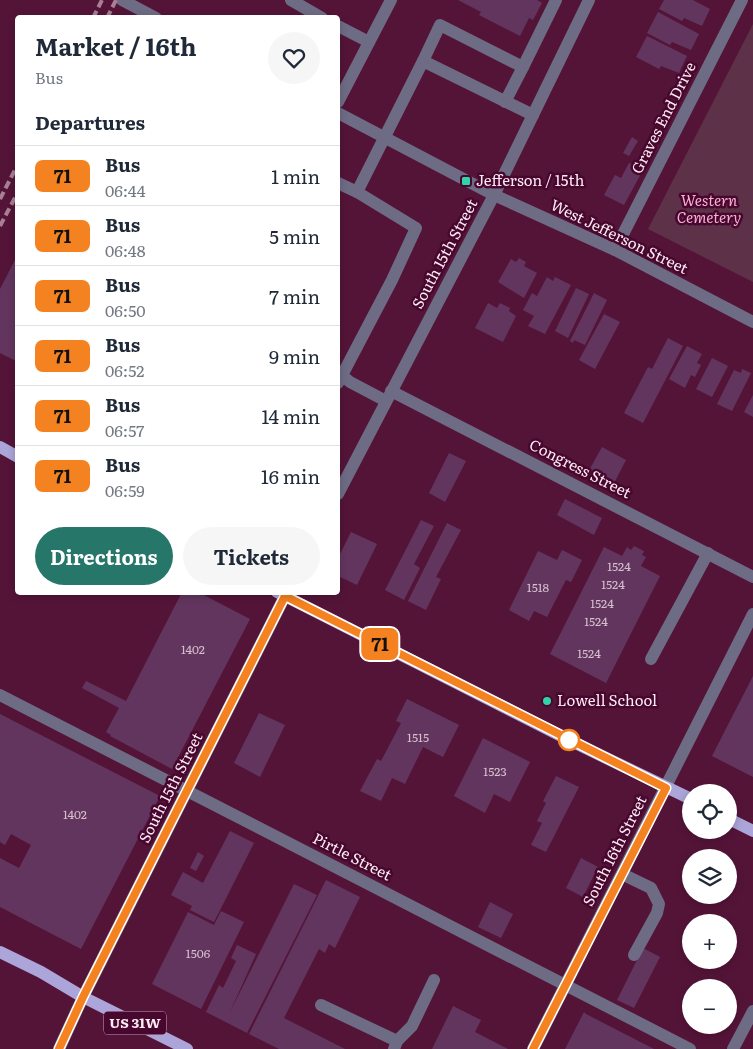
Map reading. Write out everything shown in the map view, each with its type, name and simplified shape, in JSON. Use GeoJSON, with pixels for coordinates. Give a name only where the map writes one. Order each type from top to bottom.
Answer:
{"type":"FeatureCollection","features":[{"type":"Feature","properties":{"kind":"main road"},"geometry":{"type":"LineString","coordinates":[[0,447],[15,454]]}},
{"type":"Feature","properties":{"kind":"main road"},"geometry":{"type":"LineString","coordinates":[[285,595],[682,795]]}},
{"type":"Feature","properties":{"kind":"main road"},"geometry":{"type":"LineString","coordinates":[[737,823],[753,831]]}},
{"type":"Feature","properties":{"kind":"main road","name":"US 31W"},"geometry":{"type":"LineString","coordinates":[[0,952],[41,972],[83,997],[187,1049]]}},
{"type":"Feature","properties":{"kind":"street"},"geometry":{"type":"LineString","coordinates":[[122,0],[150,15]]}},
{"type":"Feature","properties":{"kind":"street"},"geometry":{"type":"LineString","coordinates":[[291,0],[316,15]]}},
{"type":"Feature","properties":{"kind":"street"},"geometry":{"type":"LineString","coordinates":[[340,98],[391,0]]}},
{"type":"Feature","properties":{"kind":"street"},"geometry":{"type":"LineString","coordinates":[[505,102],[556,0]]}},
{"type":"Feature","properties":{"kind":"street","name":"South 15th Street"},"geometry":{"type":"LineString","coordinates":[[340,490],[494,195],[589,0]]}},
{"type":"Feature","properties":{"kind":"street","name":"Graves End Drive"},"geometry":{"type":"LineString","coordinates":[[615,250],[742,0]]}},
{"type":"Feature","properties":{"kind":"street"},"geometry":{"type":"LineString","coordinates":[[357,192],[440,25],[523,67]]}},
{"type":"Feature","properties":{"kind":"street"},"geometry":{"type":"LineString","coordinates":[[340,27],[369,42]]}},
{"type":"Feature","properties":{"kind":"street"},"geometry":{"type":"LineString","coordinates":[[422,61],[533,115]]}},
{"type":"Feature","properties":{"kind":"street","name":"West Jefferson Street"},"geometry":{"type":"LineString","coordinates":[[340,114],[494,195],[615,250],[753,322]]}},
{"type":"Feature","properties":{"kind":"street"},"geometry":{"type":"LineString","coordinates":[[340,184],[357,192],[416,228],[392,280],[340,375]]}},
{"type":"Feature","properties":{"kind":"street","name":"Congress Street"},"geometry":{"type":"LineString","coordinates":[[340,377],[389,396],[753,577]]}},
{"type":"Feature","properties":{"kind":"street"},"geometry":{"type":"LineString","coordinates":[[651,659],[708,553]]}},
{"type":"Feature","properties":{"kind":"street","name":"South 15th Street"},"geometry":{"type":"LineString","coordinates":[[59,1049],[83,997],[188,791],[283,595]]}},
{"type":"Feature","properties":{"kind":"street","name":"South 16th Street"},"geometry":{"type":"LineString","coordinates":[[534,1049],[753,614]]}},
{"type":"Feature","properties":{"kind":"street","name":"Pirtle Street"},"geometry":{"type":"LineString","coordinates":[[0,694],[690,1049]]}},
{"type":"Feature","properties":{"kind":"street"},"geometry":{"type":"LineString","coordinates":[[622,874],[651,888],[659,904],[657,913],[634,955]]}},
{"type":"Feature","properties":{"kind":"street"},"geometry":{"type":"LineString","coordinates":[[321,1005],[395,1045],[412,1026],[434,980]]}},
{"type":"Feature","properties":{"kind":"street"},"geometry":{"type":"LineString","coordinates":[[734,1049],[753,1011]]}},
{"type":"Feature","properties":{"kind":"green space","name":"Western Cemetery"},"geometry":{"type":"Polygon","coordinates":[[[753,24],[753,282],[648,229],[753,24]]]}},
{"type":"Feature","properties":{"kind":"building"},"geometry":{"type":"Polygon","coordinates":[[[458,0],[537,0],[542,3],[533,20],[529,18],[520,36],[479,15],[481,12],[458,0]]]}},
{"type":"Feature","properties":{"kind":"building"},"geometry":{"type":"Polygon","coordinates":[[[664,0],[693,0],[710,9],[702,26],[684,18],[682,21],[659,9],[664,0]]]}},
{"type":"Feature","properties":{"kind":"building"},"geometry":{"type":"Polygon","coordinates":[[[658,12],[699,34],[691,50],[672,42],[670,45],[647,33],[658,12]]]}},
{"type":"Feature","properties":{"kind":"building"},"geometry":{"type":"Polygon","coordinates":[[[647,36],[687,56],[679,73],[661,66],[659,69],[636,57],[647,36]]]}},
{"type":"Feature","properties":{"kind":"building"},"geometry":{"type":"Polygon","coordinates":[[[632,137],[638,141],[629,156],[623,153],[632,137]]]}},
{"type":"Feature","properties":{"kind":"building"},"geometry":{"type":"Polygon","coordinates":[[[629,163],[643,170],[624,205],[604,195],[615,175],[621,178],[629,163]]]}},
{"type":"Feature","properties":{"kind":"building"},"geometry":{"type":"Polygon","coordinates":[[[519,258],[526,262],[524,266],[537,273],[524,298],[498,282],[511,259],[516,262],[519,258]]]}},
{"type":"Feature","properties":{"kind":"building"},"geometry":{"type":"Polygon","coordinates":[[[15,260],[15,360],[0,353],[0,289],[15,260]]]}},
{"type":"Feature","properties":{"kind":"building"},"geometry":{"type":"Polygon","coordinates":[[[547,277],[553,281],[555,277],[571,285],[545,334],[528,326],[534,316],[523,310],[532,293],[537,296],[547,277]]]}},
{"type":"Feature","properties":{"kind":"building"},"geometry":{"type":"Polygon","coordinates":[[[576,288],[589,294],[568,338],[555,331],[576,288]]]}},
{"type":"Feature","properties":{"kind":"building"},"geometry":{"type":"Polygon","coordinates":[[[594,293],[607,300],[585,345],[574,340],[573,343],[570,341],[594,293]]]}},
{"type":"Feature","properties":{"kind":"building"},"geometry":{"type":"Polygon","coordinates":[[[488,303],[497,308],[500,303],[510,308],[509,311],[516,316],[503,342],[475,328],[488,303]]]}},
{"type":"Feature","properties":{"kind":"building"},"geometry":{"type":"Polygon","coordinates":[[[604,314],[620,322],[595,369],[579,360],[604,314]]]}},
{"type":"Feature","properties":{"kind":"building"},"geometry":{"type":"Polygon","coordinates":[[[668,338],[683,346],[643,423],[624,413],[648,367],[652,369],[668,338]]]}},
{"type":"Feature","properties":{"kind":"building"},"geometry":{"type":"Polygon","coordinates":[[[687,346],[702,354],[697,363],[701,365],[695,377],[691,375],[685,388],[669,379],[687,346]]]}},
{"type":"Feature","properties":{"kind":"building"},"geometry":{"type":"Polygon","coordinates":[[[712,358],[728,366],[712,397],[696,389],[712,358]]]}},
{"type":"Feature","properties":{"kind":"building"},"geometry":{"type":"Polygon","coordinates":[[[742,369],[751,373],[732,411],[717,404],[734,370],[741,373],[742,369]]]}},
{"type":"Feature","properties":{"kind":"building"},"geometry":{"type":"Polygon","coordinates":[[[753,395],[753,417],[744,412],[753,395]]]}},
{"type":"Feature","properties":{"kind":"building"},"geometry":{"type":"Polygon","coordinates":[[[602,447],[626,460],[612,487],[587,474],[602,447]]]}},
{"type":"Feature","properties":{"kind":"building"},"geometry":{"type":"Polygon","coordinates":[[[449,453],[466,461],[445,502],[429,493],[449,453]]]}},
{"type":"Feature","properties":{"kind":"building"},"geometry":{"type":"Polygon","coordinates":[[[565,499],[602,518],[594,535],[557,515],[565,499]]]}},
{"type":"Feature","properties":{"kind":"building"},"geometry":{"type":"Polygon","coordinates":[[[421,520],[434,526],[414,564],[420,568],[404,600],[385,590],[421,520]]]}},
{"type":"Feature","properties":{"kind":"building"},"geometry":{"type":"Polygon","coordinates":[[[447,523],[461,530],[436,577],[441,579],[426,610],[408,601],[447,523]]]}},
{"type":"Feature","properties":{"kind":"building"},"geometry":{"type":"Polygon","coordinates":[[[351,532],[377,544],[357,585],[340,577],[340,554],[351,532]]]}},
{"type":"Feature","properties":{"kind":"building"},"geometry":{"type":"Polygon","coordinates":[[[634,546],[644,551],[642,555],[646,557],[641,566],[660,576],[606,683],[550,654],[604,547],[622,556],[627,547],[631,550],[634,546]]]}},
{"type":"Feature","properties":{"kind":"building"},"geometry":{"type":"Polygon","coordinates":[[[562,550],[582,560],[571,582],[566,580],[547,617],[534,611],[529,621],[509,610],[538,551],[557,560],[562,550]]]}},
{"type":"Feature","properties":{"kind":"building"},"geometry":{"type":"Polygon","coordinates":[[[180,595],[204,595],[250,619],[172,769],[110,736],[106,732],[119,708],[82,688],[86,681],[126,701],[180,595]]]}},
{"type":"Feature","properties":{"kind":"building"},"geometry":{"type":"Polygon","coordinates":[[[753,676],[753,777],[712,756],[753,676]]]}},
{"type":"Feature","properties":{"kind":"building"},"geometry":{"type":"Polygon","coordinates":[[[407,699],[459,725],[443,757],[423,747],[405,784],[392,778],[381,801],[360,791],[377,759],[381,761],[401,723],[396,721],[407,699]]]}},
{"type":"Feature","properties":{"kind":"building"},"geometry":{"type":"Polygon","coordinates":[[[259,713],[285,725],[260,777],[234,763],[259,713]]]}},
{"type":"Feature","properties":{"kind":"building"},"geometry":{"type":"Polygon","coordinates":[[[0,714],[160,796],[81,949],[0,907],[0,858],[19,868],[31,845],[11,834],[5,845],[0,842],[0,714]]]}},
{"type":"Feature","properties":{"kind":"building"},"geometry":{"type":"Polygon","coordinates":[[[483,738],[530,762],[510,802],[494,794],[485,813],[454,796],[483,738]]]}},
{"type":"Feature","properties":{"kind":"building"},"geometry":{"type":"Polygon","coordinates":[[[556,776],[579,787],[546,852],[531,845],[542,823],[537,821],[546,803],[543,801],[556,776]]]}},
{"type":"Feature","properties":{"kind":"building"},"geometry":{"type":"Polygon","coordinates":[[[230,831],[254,843],[214,922],[190,910],[192,906],[171,895],[183,872],[203,883],[230,831]]]}},
{"type":"Feature","properties":{"kind":"building"},"geometry":{"type":"Polygon","coordinates":[[[198,852],[204,856],[196,871],[190,868],[198,852]]]}},
{"type":"Feature","properties":{"kind":"building"},"geometry":{"type":"Polygon","coordinates":[[[581,858],[598,867],[583,897],[566,888],[581,858]]]}},
{"type":"Feature","properties":{"kind":"building"},"geometry":{"type":"Polygon","coordinates":[[[326,880],[360,897],[335,948],[329,944],[325,953],[319,949],[284,1018],[345,1049],[279,1049],[249,1034],[326,880]]]}},
{"type":"Feature","properties":{"kind":"building"},"geometry":{"type":"Polygon","coordinates":[[[294,884],[317,895],[247,1033],[206,1012],[219,985],[223,988],[236,961],[231,958],[237,945],[256,954],[230,1012],[294,884]]]}},
{"type":"Feature","properties":{"kind":"building"},"geometry":{"type":"Polygon","coordinates":[[[490,902],[513,914],[501,938],[478,927],[490,902]]]}},
{"type":"Feature","properties":{"kind":"building"},"geometry":{"type":"Polygon","coordinates":[[[221,911],[244,922],[201,1009],[152,984],[188,912],[214,925],[221,911]]]}},
{"type":"Feature","properties":{"kind":"building"},"geometry":{"type":"Polygon","coordinates":[[[643,948],[660,957],[634,1008],[617,1000],[643,948]]]}},
{"type":"Feature","properties":{"kind":"building"},"geometry":{"type":"Polygon","coordinates":[[[453,1006],[481,1020],[475,1032],[508,1049],[432,1049],[453,1006]]]}},
{"type":"Feature","properties":{"kind":"building"},"geometry":{"type":"Polygon","coordinates":[[[584,1012],[586,1014],[654,1049],[565,1049],[584,1012]]]}},
{"type":"Feature","properties":{"kind":"railway"},"geometry":{"type":"LineString","coordinates":[[94,15],[102,0]]}},
{"type":"Feature","properties":{"kind":"railway"},"geometry":{"type":"LineString","coordinates":[[108,15],[116,0]]}},
{"type":"Feature","properties":{"kind":"railway"},"geometry":{"type":"LineString","coordinates":[[0,199],[15,170]]}},
{"type":"Feature","properties":{"kind":"railway"},"geometry":{"type":"LineString","coordinates":[[0,226],[15,198]]}},
{"type":"Feature","properties":{"kind":"bus line","name":"71"},"geometry":{"type":"LineString","coordinates":[[59,1049],[83,997],[285,596],[666,788],[533,1049]]}},
{"type":"Feature","properties":{"kind":"place","name":"Jefferson / 15th"},"geometry":{"type":"Point","coordinates":[466,181]}},
{"type":"Feature","properties":{"kind":"place","name":"Lowell School"},"geometry":{"type":"Point","coordinates":[547,701]}}]}
